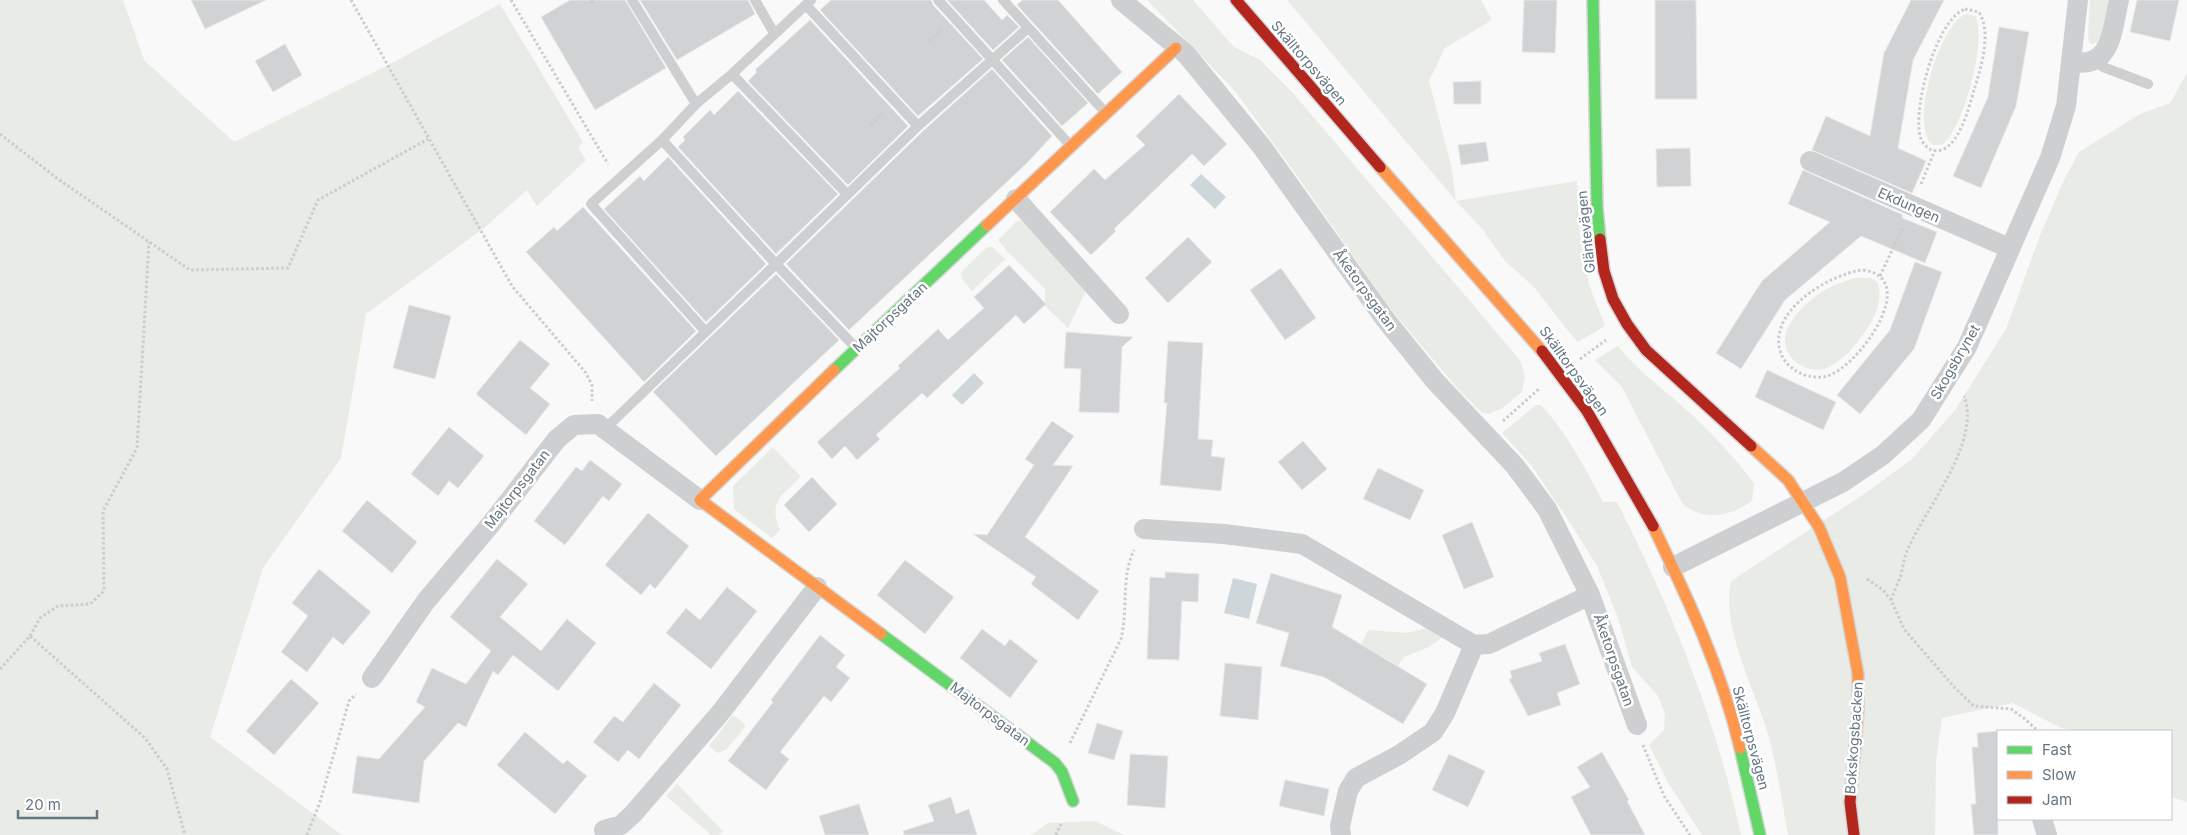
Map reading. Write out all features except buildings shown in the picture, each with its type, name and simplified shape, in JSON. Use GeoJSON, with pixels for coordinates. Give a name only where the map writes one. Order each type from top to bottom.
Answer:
{"type":"FeatureCollection","features":[{"type":"Feature","properties":{"kind":"street","name":"Åketorpsgatan"},"geometry":{"type":"LineString","coordinates":[[1121,0],[1176,48],[1186,54],[1262,147],[1384,319],[1435,381],[1515,466],[1547,508],[1590,595],[1637,725]]}},
{"type":"Feature","properties":{"kind":"street","name":"Skälltorpsvägen"},"geometry":{"type":"LineString","coordinates":[[1236,0],[1460,259],[1531,336],[1587,411],[1632,486],[1673,567],[1711,652],[1734,724],[1760,835]]}},
{"type":"Feature","properties":{"kind":"street","name":"Gläntevägen"},"geometry":{"type":"LineString","coordinates":[[1593,0],[1594,142],[1598,228],[1604,271],[1613,299],[1626,324],[1646,350],[1771,462],[1788,480],[1803,502]]}},
{"type":"Feature","properties":{"kind":"street","name":"Skogsbrynet"},"geometry":{"type":"LineString","coordinates":[[1673,567],[1843,482],[1883,455],[1921,420],[1967,347],[2050,158],[2066,106],[2078,0]]}},
{"type":"Feature","properties":{"kind":"street"},"geometry":{"type":"LineString","coordinates":[[2072,62],[2085,64],[2097,60],[2105,52],[2111,36],[2119,0]]}},
{"type":"Feature","properties":{"kind":"street","name":"Majtorpsgatan"},"geometry":{"type":"LineString","coordinates":[[700,500],[856,348],[1016,199],[1070,144],[1176,48]]}},
{"type":"Feature","properties":{"kind":"street","name":"Ekdungen"},"geometry":{"type":"LineString","coordinates":[[1810,161],[2009,248]]}},
{"type":"Feature","properties":{"kind":"street"},"geometry":{"type":"LineString","coordinates":[[1016,199],[1119,314]]}},
{"type":"Feature","properties":{"kind":"street","name":"Majtorpsgatan"},"geometry":{"type":"LineString","coordinates":[[372,678],[426,600],[491,524],[542,455],[562,433],[574,426],[596,426],[700,500],[1054,763],[1062,772],[1073,802]]}},
{"type":"Feature","properties":{"kind":"street","name":"Bokskogsbacken"},"geometry":{"type":"LineString","coordinates":[[1803,502],[1818,527],[1840,577],[1852,634],[1858,674],[1858,710],[1850,802],[1854,835]]}},
{"type":"Feature","properties":{"kind":"street"},"geometry":{"type":"LineString","coordinates":[[1144,529],[1224,534],[1302,544],[1474,645],[1446,713],[1433,732],[1399,755],[1356,778],[1348,791],[1340,826],[1341,835]]}},
{"type":"Feature","properties":{"kind":"street"},"geometry":{"type":"LineString","coordinates":[[604,830],[621,825],[634,814],[720,712],[817,587]]}},
{"type":"Feature","properties":{"kind":"street","name":"Åketorpsgatan"},"geometry":{"type":"LineString","coordinates":[[1474,645],[1489,644],[1590,595]]}},
{"type":"Feature","properties":{"kind":"street"},"geometry":{"type":"LineString","coordinates":[[2042,820],[2047,835]]}},
{"type":"Feature","properties":{"kind":"lane"},"geometry":{"type":"LineString","coordinates":[[632,0],[696,104]]}},
{"type":"Feature","properties":{"kind":"lane"},"geometry":{"type":"LineString","coordinates":[[755,0],[774,33]]}},
{"type":"Feature","properties":{"kind":"lane"},"geometry":{"type":"LineString","coordinates":[[938,0],[1070,144]]}},
{"type":"Feature","properties":{"kind":"lane"},"geometry":{"type":"LineString","coordinates":[[1002,0],[1106,113]]}},
{"type":"Feature","properties":{"kind":"lane"},"geometry":{"type":"LineString","coordinates":[[706,331],[591,204],[662,140],[696,104],[732,74],[808,2],[918,126]]}},
{"type":"Feature","properties":{"kind":"lane"},"geometry":{"type":"LineString","coordinates":[[596,426],[706,331],[918,126],[1028,28]]}},
{"type":"Feature","properties":{"kind":"lane"},"geometry":{"type":"LineString","coordinates":[[2097,60],[2103,66],[2148,84]]}},
{"type":"Feature","properties":{"kind":"lane"},"geometry":{"type":"LineString","coordinates":[[732,74],[847,194]]}},
{"type":"Feature","properties":{"kind":"lane"},"geometry":{"type":"LineString","coordinates":[[662,140],[856,348]]}},
{"type":"Feature","properties":{"kind":"path"},"geometry":{"type":"LineString","coordinates":[[351,0],[512,286],[586,374],[594,395],[596,426]]}},
{"type":"Feature","properties":{"kind":"path"},"geometry":{"type":"LineString","coordinates":[[510,0],[617,180]]}},
{"type":"Feature","properties":{"kind":"path"},"geometry":{"type":"LineString","coordinates":[[1965,8],[1973,9],[1979,12],[1984,27],[1984,43],[1974,91],[1952,145],[1944,149],[1935,150],[1925,146],[1918,125],[1918,111],[1926,76],[1936,47],[1949,23],[1959,11],[1965,8]]}},
{"type":"Feature","properties":{"kind":"path"},"geometry":{"type":"LineString","coordinates":[[0,134],[58,179],[190,270],[288,268],[318,200],[428,139]]}},
{"type":"Feature","properties":{"kind":"path"},"geometry":{"type":"LineString","coordinates":[[1880,276],[1935,150]]}},
{"type":"Feature","properties":{"kind":"path"},"geometry":{"type":"LineString","coordinates":[[0,669],[30,636],[40,618],[58,606],[90,604],[104,591],[103,511],[137,448],[149,242]]}},
{"type":"Feature","properties":{"kind":"path"},"geometry":{"type":"LineString","coordinates":[[1853,271],[1874,271],[1880,276],[1884,279],[1888,294],[1885,308],[1878,324],[1856,355],[1838,371],[1826,377],[1813,377],[1802,374],[1785,362],[1778,342],[1781,324],[1803,298],[1816,287],[1853,271]]}},
{"type":"Feature","properties":{"kind":"path"},"geometry":{"type":"LineString","coordinates":[[1487,435],[1535,392],[1626,324]]}},
{"type":"Feature","properties":{"kind":"path"},"geometry":{"type":"LineString","coordinates":[[1891,600],[1901,575],[1907,550],[1918,528],[1939,495],[1957,459],[1966,427],[1966,401],[1962,390],[1946,380]]}},
{"type":"Feature","properties":{"kind":"path"},"geometry":{"type":"LineString","coordinates":[[1058,768],[1091,697],[1121,639],[1129,565],[1144,529]]}},
{"type":"Feature","properties":{"kind":"path"},"geometry":{"type":"LineString","coordinates":[[1869,580],[1884,590],[1891,600],[1904,629],[1955,688],[1974,706],[2011,710],[2037,730]]}},
{"type":"Feature","properties":{"kind":"path"},"geometry":{"type":"LineString","coordinates":[[30,636],[145,738],[167,769],[185,835]]}},
{"type":"Feature","properties":{"kind":"path"},"geometry":{"type":"LineString","coordinates":[[307,835],[320,802],[349,701],[372,678]]}},
{"type":"Feature","properties":{"kind":"path"},"geometry":{"type":"LineString","coordinates":[[1637,725],[1645,751],[1664,796],[1690,835]]}},
{"type":"Feature","properties":{"kind":"shaded area"},"geometry":{"type":"Polygon","coordinates":[[[0,0],[123,0],[144,60],[234,142],[394,62],[500,4],[583,142],[578,147],[586,160],[537,206],[527,190],[484,228],[366,314],[341,458],[263,568],[210,737],[342,835],[0,835],[0,0]]]}},
{"type":"Feature","properties":{"kind":"shaded area"},"geometry":{"type":"Polygon","coordinates":[[[1147,0],[1193,0],[1234,47],[1260,60],[1293,93],[1520,360],[1525,376],[1522,392],[1501,409],[1488,414],[1481,412],[1459,390],[1388,306],[1235,91],[1147,0]]]}},
{"type":"Feature","properties":{"kind":"shaded area"},"geometry":{"type":"Polygon","coordinates":[[[1287,0],[1481,0],[1492,20],[1445,48],[1429,81],[1451,165],[1456,201],[1287,0]]]}},
{"type":"Feature","properties":{"kind":"shaded area"},"geometry":{"type":"Polygon","coordinates":[[[2090,0],[2112,0],[2101,42],[2091,44],[2088,38],[2090,0]]]}},
{"type":"Feature","properties":{"kind":"shaded area"},"geometry":{"type":"Polygon","coordinates":[[[1966,14],[1975,16],[1978,27],[1976,63],[1971,84],[1958,122],[1950,136],[1942,145],[1933,145],[1926,135],[1924,118],[1930,76],[1946,36],[1956,21],[1966,14]]]}},
{"type":"Feature","properties":{"kind":"shaded area"},"geometry":{"type":"Polygon","coordinates":[[[2187,73],[2187,802],[2172,797],[2172,730],[2072,730],[2061,728],[2013,703],[1942,718],[1936,761],[1935,835],[1788,835],[1777,771],[1768,734],[1740,658],[1735,638],[1729,599],[1731,581],[1864,494],[1912,459],[1955,410],[2006,329],[2039,238],[2063,182],[2079,152],[2140,114],[2170,103],[2187,73]]]}},
{"type":"Feature","properties":{"kind":"shaded area"},"geometry":{"type":"Polygon","coordinates":[[[1201,174],[1226,197],[1215,209],[1190,185],[1201,174]]]}},
{"type":"Feature","properties":{"kind":"shaded area"},"geometry":{"type":"Polygon","coordinates":[[[1577,181],[1580,234],[1589,285],[1605,326],[1578,342],[1534,287],[1505,261],[1483,230],[1456,201],[1577,181]]]}},
{"type":"Feature","properties":{"kind":"shaded area"},"geometry":{"type":"Polygon","coordinates":[[[1022,220],[1085,287],[1085,293],[1068,328],[1045,306],[1045,289],[998,240],[1017,221],[1022,220]]]}},
{"type":"Feature","properties":{"kind":"shaded area"},"geometry":{"type":"Polygon","coordinates":[[[987,247],[992,247],[1005,259],[972,291],[962,279],[961,272],[987,247]]]}},
{"type":"Feature","properties":{"kind":"shaded area"},"geometry":{"type":"Polygon","coordinates":[[[1855,278],[1871,278],[1878,283],[1879,290],[1878,304],[1874,317],[1856,344],[1842,359],[1825,368],[1816,370],[1807,368],[1794,361],[1785,344],[1788,327],[1792,320],[1803,307],[1820,293],[1832,286],[1855,278]]]}},
{"type":"Feature","properties":{"kind":"shaded area"},"geometry":{"type":"Polygon","coordinates":[[[1618,346],[1640,369],[1700,423],[1737,462],[1754,483],[1752,501],[1735,511],[1717,515],[1699,513],[1682,503],[1622,387],[1595,360],[1618,346]]]}},
{"type":"Feature","properties":{"kind":"shaded area"},"geometry":{"type":"Polygon","coordinates":[[[974,373],[984,383],[962,405],[952,395],[974,373]]]}},
{"type":"Feature","properties":{"kind":"shaded area"},"geometry":{"type":"Polygon","coordinates":[[[1536,405],[1541,405],[1559,427],[1575,451],[1603,502],[1617,502],[1637,542],[1673,623],[1705,707],[1719,749],[1741,835],[1702,835],[1669,784],[1649,745],[1664,730],[1665,714],[1658,696],[1632,667],[1618,618],[1597,566],[1531,465],[1502,433],[1536,405]]]}},
{"type":"Feature","properties":{"kind":"shaded area"},"geometry":{"type":"Polygon","coordinates":[[[773,447],[801,477],[778,500],[775,513],[780,530],[772,538],[734,509],[733,486],[773,447]]]}},
{"type":"Feature","properties":{"kind":"shaded area"},"geometry":{"type":"Polygon","coordinates":[[[1233,578],[1257,584],[1249,619],[1224,613],[1233,578]]]}},
{"type":"Feature","properties":{"kind":"shaded area"},"geometry":{"type":"Polygon","coordinates":[[[1426,628],[1442,638],[1429,647],[1404,657],[1398,666],[1361,644],[1368,630],[1407,633],[1426,628]]]}},
{"type":"Feature","properties":{"kind":"shaded area"},"geometry":{"type":"Polygon","coordinates":[[[733,715],[744,723],[745,727],[727,749],[718,753],[709,746],[733,715]]]}},
{"type":"Feature","properties":{"kind":"shaded area"},"geometry":{"type":"Polygon","coordinates":[[[677,784],[723,831],[719,835],[711,835],[666,796],[677,784]]]}},
{"type":"Feature","properties":{"kind":"shaded area"},"geometry":{"type":"Polygon","coordinates":[[[1095,821],[1124,835],[1031,835],[1048,823],[1095,821]]]}},
{"type":"Feature","properties":{"kind":"traffic: fast"},"geometry":{"type":"LineString","coordinates":[[1593,0],[1597,207],[1600,239]]}},
{"type":"Feature","properties":{"kind":"traffic: fast"},"geometry":{"type":"LineString","coordinates":[[834,370],[987,225]]}},
{"type":"Feature","properties":{"kind":"traffic: fast"},"geometry":{"type":"LineString","coordinates":[[881,634],[1055,763],[1062,772],[1073,801]]}},
{"type":"Feature","properties":{"kind":"traffic: fast"},"geometry":{"type":"LineString","coordinates":[[1740,748],[1760,835]]}},
{"type":"Feature","properties":{"kind":"traffic: slow"},"geometry":{"type":"LineString","coordinates":[[987,225],[1176,48]]}},
{"type":"Feature","properties":{"kind":"traffic: slow"},"geometry":{"type":"LineString","coordinates":[[1380,167],[1542,351]]}},
{"type":"Feature","properties":{"kind":"traffic: slow"},"geometry":{"type":"LineString","coordinates":[[834,370],[700,500],[881,634]]}},
{"type":"Feature","properties":{"kind":"traffic: slow"},"geometry":{"type":"LineString","coordinates":[[1751,446],[1788,480],[1819,527],[1840,577],[1858,674],[1855,748]]}},
{"type":"Feature","properties":{"kind":"traffic: slow"},"geometry":{"type":"LineString","coordinates":[[1653,526],[1691,607],[1713,662],[1740,748]]}},
{"type":"Feature","properties":{"kind":"traffic: jam"},"geometry":{"type":"LineString","coordinates":[[1236,0],[1380,167]]}},
{"type":"Feature","properties":{"kind":"traffic: jam"},"geometry":{"type":"LineString","coordinates":[[1600,239],[1604,271],[1613,299],[1627,324],[1646,350],[1751,446]]}},
{"type":"Feature","properties":{"kind":"traffic: jam"},"geometry":{"type":"LineString","coordinates":[[1542,351],[1587,411],[1653,526]]}},
{"type":"Feature","properties":{"kind":"traffic: jam"},"geometry":{"type":"LineString","coordinates":[[1854,835],[1850,802],[1855,748]]}}]}
